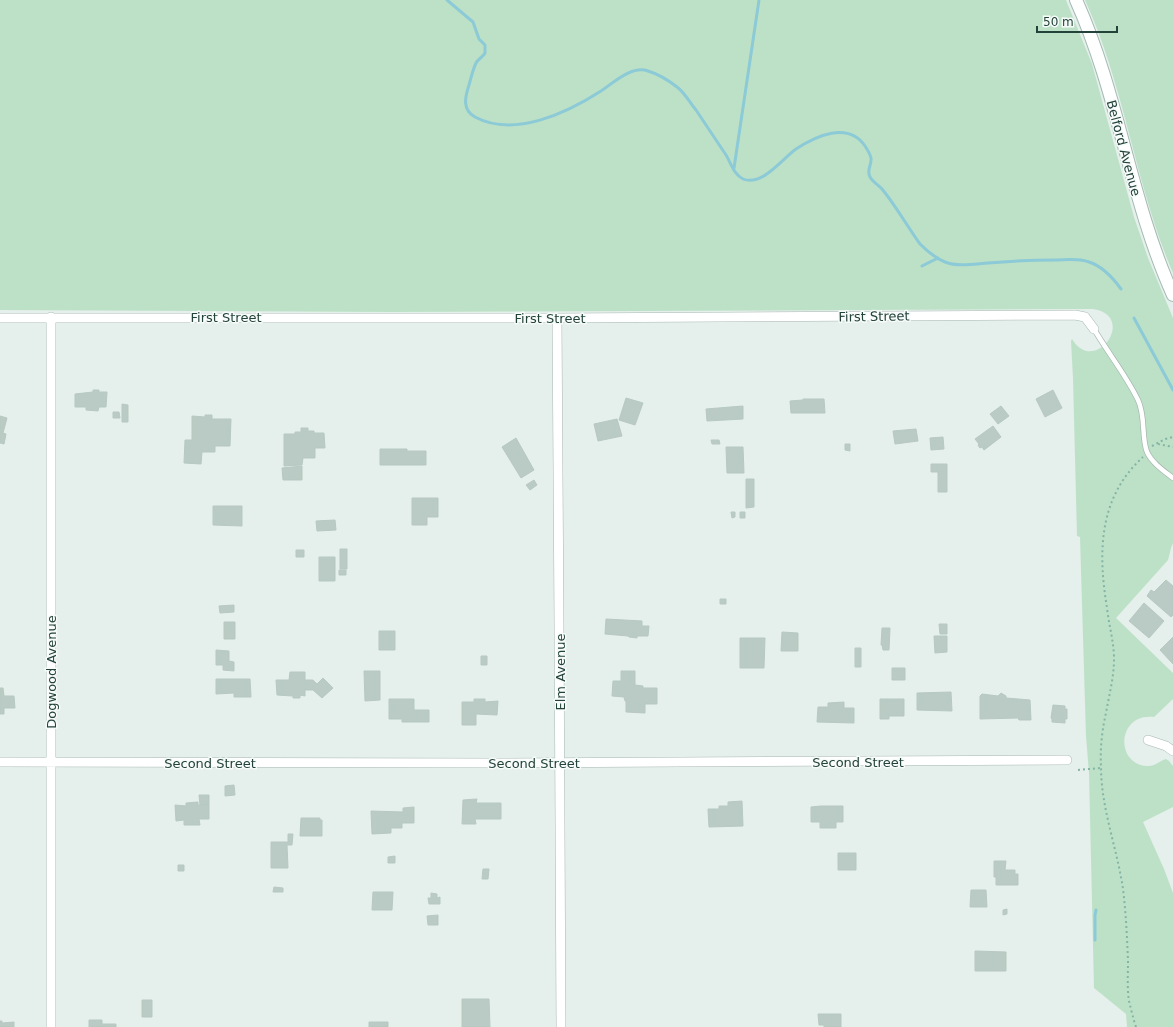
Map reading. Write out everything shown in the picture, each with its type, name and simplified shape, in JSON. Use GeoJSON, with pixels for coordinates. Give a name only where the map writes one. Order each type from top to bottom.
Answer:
{"type":"FeatureCollection","features":[{"type":"Feature","properties":{"kind":"main road","name":"Belford Avenue"},"geometry":{"type":"LineString","coordinates":[[1076,0],[1098,52],[1143,213],[1154,247],[1173,295]]}},
{"type":"Feature","properties":{"kind":"street","name":"First Street"},"geometry":{"type":"LineString","coordinates":[[0,318],[557,318],[1076,315],[1084,317],[1094,329]]}},
{"type":"Feature","properties":{"kind":"street","name":"Dogwood Avenue"},"geometry":{"type":"LineString","coordinates":[[50,317],[51,1027]]}},
{"type":"Feature","properties":{"kind":"street","name":"Elm Avenue"},"geometry":{"type":"LineString","coordinates":[[557,318],[561,1027]]}},
{"type":"Feature","properties":{"kind":"street"},"geometry":{"type":"LineString","coordinates":[[1148,740],[1166,746],[1173,751]]}},
{"type":"Feature","properties":{"kind":"street","name":"Second Street"},"geometry":{"type":"LineString","coordinates":[[0,762],[560,763],[1067,760]]}},
{"type":"Feature","properties":{"kind":"lane"},"geometry":{"type":"LineString","coordinates":[[1094,329],[1139,402],[1147,452],[1153,461],[1173,478]]}},
{"type":"Feature","properties":{"kind":"path"},"geometry":{"type":"LineString","coordinates":[[1173,437],[1164,439],[1157,443],[1173,447]]}},
{"type":"Feature","properties":{"kind":"path"},"geometry":{"type":"LineString","coordinates":[[1136,1027],[1129,997],[1127,932],[1122,887],[1107,815],[1101,768],[1103,730],[1113,677],[1114,660],[1113,640],[1102,572],[1102,540],[1106,522],[1118,487],[1126,474],[1147,452]]}},
{"type":"Feature","properties":{"kind":"path"},"geometry":{"type":"LineString","coordinates":[[1078,770],[1101,768]]}},
{"type":"Feature","properties":{"kind":"green space"},"geometry":{"type":"Polygon","coordinates":[[[0,0],[1066,0],[1092,64],[1134,217],[1148,258],[1173,318],[1173,543],[1168,560],[1116,618],[1173,673],[1173,699],[1154,717],[1142,718],[1133,722],[1127,730],[1124,738],[1125,748],[1129,756],[1136,763],[1149,766],[1166,759],[1173,766],[1173,807],[1143,822],[1173,893],[1173,1027],[1127,1027],[1126,1014],[1094,988],[1089,773],[1086,736],[1080,537],[1077,536],[1071,341],[1072,339],[1081,349],[1091,351],[1101,348],[1108,341],[1112,332],[1112,322],[1106,314],[1093,309],[391,312],[0,310],[0,0]]]}},
{"type":"Feature","properties":{"kind":"green space"},"geometry":{"type":"Polygon","coordinates":[[[1085,0],[1173,0],[1173,273],[1160,240],[1149,205],[1110,67],[1099,33],[1085,0]]]}},
{"type":"Feature","properties":{"kind":"building"},"geometry":{"type":"Polygon","coordinates":[[[93,390],[107,392],[106,407],[99,407],[98,411],[86,410],[86,407],[75,407],[75,394],[93,392],[93,390]]]}},
{"type":"Feature","properties":{"kind":"building"},"geometry":{"type":"Polygon","coordinates":[[[1053,390],[1062,408],[1045,417],[1036,399],[1053,390]]]}},
{"type":"Feature","properties":{"kind":"building"},"geometry":{"type":"Polygon","coordinates":[[[626,398],[643,403],[635,425],[619,420],[626,398]]]}},
{"type":"Feature","properties":{"kind":"building"},"geometry":{"type":"Polygon","coordinates":[[[803,399],[824,399],[825,413],[791,413],[790,401],[803,399]]]}},
{"type":"Feature","properties":{"kind":"building"},"geometry":{"type":"Polygon","coordinates":[[[122,404],[128,405],[128,422],[122,422],[122,404]]]}},
{"type":"Feature","properties":{"kind":"building"},"geometry":{"type":"Polygon","coordinates":[[[743,406],[743,419],[707,421],[706,409],[743,406]]]}},
{"type":"Feature","properties":{"kind":"building"},"geometry":{"type":"Polygon","coordinates":[[[1001,406],[1009,416],[998,424],[990,414],[1001,406]]]}},
{"type":"Feature","properties":{"kind":"building"},"geometry":{"type":"Polygon","coordinates":[[[113,412],[119,412],[120,418],[113,418],[113,412]]]}},
{"type":"Feature","properties":{"kind":"building"},"geometry":{"type":"Polygon","coordinates":[[[205,415],[212,415],[212,419],[231,419],[230,446],[215,446],[215,452],[202,452],[201,464],[184,463],[185,440],[192,440],[192,416],[205,417],[205,415]]]}},
{"type":"Feature","properties":{"kind":"building"},"geometry":{"type":"Polygon","coordinates":[[[0,416],[7,418],[3,433],[6,434],[4,444],[0,443],[0,416]]]}},
{"type":"Feature","properties":{"kind":"building"},"geometry":{"type":"Polygon","coordinates":[[[617,419],[622,436],[598,441],[594,424],[617,419]]]}},
{"type":"Feature","properties":{"kind":"building"},"geometry":{"type":"Polygon","coordinates":[[[993,426],[1001,437],[984,450],[982,447],[980,448],[975,439],[993,426]]]}},
{"type":"Feature","properties":{"kind":"building"},"geometry":{"type":"Polygon","coordinates":[[[301,428],[308,428],[308,431],[314,431],[314,433],[324,433],[325,448],[315,448],[315,458],[303,458],[302,465],[284,466],[284,434],[295,434],[295,432],[301,432],[301,428]]]}},
{"type":"Feature","properties":{"kind":"building"},"geometry":{"type":"Polygon","coordinates":[[[916,429],[918,441],[895,444],[893,431],[916,429]]]}},
{"type":"Feature","properties":{"kind":"building"},"geometry":{"type":"Polygon","coordinates":[[[943,437],[944,449],[931,450],[930,438],[943,437]]]}},
{"type":"Feature","properties":{"kind":"building"},"geometry":{"type":"Polygon","coordinates":[[[516,438],[534,470],[521,478],[502,447],[516,438]]]}},
{"type":"Feature","properties":{"kind":"building"},"geometry":{"type":"Polygon","coordinates":[[[711,440],[719,440],[720,444],[712,444],[711,440]]]}},
{"type":"Feature","properties":{"kind":"building"},"geometry":{"type":"Polygon","coordinates":[[[845,444],[850,444],[850,451],[845,450],[845,444]]]}},
{"type":"Feature","properties":{"kind":"building"},"geometry":{"type":"Polygon","coordinates":[[[726,447],[743,447],[744,473],[727,473],[726,447]]]}},
{"type":"Feature","properties":{"kind":"building"},"geometry":{"type":"Polygon","coordinates":[[[380,449],[426,451],[426,465],[380,465],[380,449]]]}},
{"type":"Feature","properties":{"kind":"building"},"geometry":{"type":"Polygon","coordinates":[[[931,464],[947,464],[947,492],[938,492],[938,472],[931,472],[931,464]]]}},
{"type":"Feature","properties":{"kind":"building"},"geometry":{"type":"Polygon","coordinates":[[[302,466],[302,480],[283,480],[282,468],[302,466]]]}},
{"type":"Feature","properties":{"kind":"building"},"geometry":{"type":"Polygon","coordinates":[[[746,479],[754,479],[754,507],[746,508],[746,479]]]}},
{"type":"Feature","properties":{"kind":"building"},"geometry":{"type":"Polygon","coordinates":[[[534,480],[537,485],[530,490],[526,485],[534,480]]]}},
{"type":"Feature","properties":{"kind":"building"},"geometry":{"type":"Polygon","coordinates":[[[412,498],[438,498],[438,517],[427,517],[427,525],[412,525],[412,498]]]}},
{"type":"Feature","properties":{"kind":"building"},"geometry":{"type":"Polygon","coordinates":[[[213,506],[242,506],[242,526],[213,525],[213,506]]]}},
{"type":"Feature","properties":{"kind":"building"},"geometry":{"type":"Polygon","coordinates":[[[731,512],[735,512],[735,517],[732,518],[731,512]]]}},
{"type":"Feature","properties":{"kind":"building"},"geometry":{"type":"Polygon","coordinates":[[[740,512],[745,512],[745,518],[740,518],[740,512]]]}},
{"type":"Feature","properties":{"kind":"building"},"geometry":{"type":"Polygon","coordinates":[[[335,520],[336,530],[317,531],[316,521],[335,520]]]}},
{"type":"Feature","properties":{"kind":"building"},"geometry":{"type":"Polygon","coordinates":[[[340,549],[347,549],[347,569],[340,569],[340,549]]]}},
{"type":"Feature","properties":{"kind":"building"},"geometry":{"type":"Polygon","coordinates":[[[296,550],[304,550],[304,557],[296,557],[296,550]]]}},
{"type":"Feature","properties":{"kind":"building"},"geometry":{"type":"Polygon","coordinates":[[[319,557],[335,557],[335,581],[319,581],[319,557]]]}},
{"type":"Feature","properties":{"kind":"building"},"geometry":{"type":"Polygon","coordinates":[[[339,570],[346,570],[346,575],[339,575],[339,570]]]}},
{"type":"Feature","properties":{"kind":"building"},"geometry":{"type":"Polygon","coordinates":[[[1166,580],[1173,586],[1173,615],[1171,617],[1147,596],[1151,590],[1154,592],[1166,580]]]}},
{"type":"Feature","properties":{"kind":"building"},"geometry":{"type":"Polygon","coordinates":[[[720,599],[726,599],[726,604],[720,604],[720,599]]]}},
{"type":"Feature","properties":{"kind":"building"},"geometry":{"type":"Polygon","coordinates":[[[1144,603],[1164,621],[1149,638],[1129,621],[1144,603]]]}},
{"type":"Feature","properties":{"kind":"building"},"geometry":{"type":"Polygon","coordinates":[[[234,605],[234,612],[220,613],[219,606],[234,605]]]}},
{"type":"Feature","properties":{"kind":"building"},"geometry":{"type":"Polygon","coordinates":[[[606,619],[642,621],[642,626],[649,626],[648,636],[637,636],[637,638],[605,634],[606,619]]]}},
{"type":"Feature","properties":{"kind":"building"},"geometry":{"type":"Polygon","coordinates":[[[224,622],[235,622],[235,639],[224,639],[224,622]]]}},
{"type":"Feature","properties":{"kind":"building"},"geometry":{"type":"Polygon","coordinates":[[[939,624],[947,624],[947,634],[940,634],[939,624]]]}},
{"type":"Feature","properties":{"kind":"building"},"geometry":{"type":"Polygon","coordinates":[[[882,628],[890,628],[889,650],[883,650],[881,645],[882,628]]]}},
{"type":"Feature","properties":{"kind":"building"},"geometry":{"type":"Polygon","coordinates":[[[379,631],[395,631],[395,650],[379,650],[379,631]]]}},
{"type":"Feature","properties":{"kind":"building"},"geometry":{"type":"Polygon","coordinates":[[[782,632],[798,633],[798,651],[781,651],[782,632]]]}},
{"type":"Feature","properties":{"kind":"building"},"geometry":{"type":"Polygon","coordinates":[[[934,636],[947,636],[947,652],[935,653],[934,636]]]}},
{"type":"Feature","properties":{"kind":"building"},"geometry":{"type":"Polygon","coordinates":[[[1173,637],[1173,664],[1160,650],[1173,637]]]}},
{"type":"Feature","properties":{"kind":"building"},"geometry":{"type":"Polygon","coordinates":[[[740,638],[765,638],[764,668],[740,668],[740,638]]]}},
{"type":"Feature","properties":{"kind":"building"},"geometry":{"type":"Polygon","coordinates":[[[855,648],[861,648],[861,667],[855,667],[855,648]]]}},
{"type":"Feature","properties":{"kind":"building"},"geometry":{"type":"Polygon","coordinates":[[[216,650],[229,651],[229,661],[234,662],[234,671],[223,670],[223,665],[216,665],[216,650]]]}},
{"type":"Feature","properties":{"kind":"building"},"geometry":{"type":"Polygon","coordinates":[[[481,656],[487,656],[487,665],[481,665],[481,656]]]}},
{"type":"Feature","properties":{"kind":"building"},"geometry":{"type":"Polygon","coordinates":[[[892,668],[905,668],[905,680],[892,680],[892,668]]]}},
{"type":"Feature","properties":{"kind":"building"},"geometry":{"type":"Polygon","coordinates":[[[364,671],[380,671],[380,700],[365,701],[364,671]]]}},
{"type":"Feature","properties":{"kind":"building"},"geometry":{"type":"Polygon","coordinates":[[[621,671],[635,671],[635,685],[643,686],[643,688],[657,688],[657,704],[645,704],[645,713],[626,712],[626,701],[624,697],[612,696],[613,681],[621,681],[621,671]]]}},
{"type":"Feature","properties":{"kind":"building"},"geometry":{"type":"Polygon","coordinates":[[[290,672],[305,672],[305,680],[313,680],[317,684],[323,678],[333,688],[322,698],[313,690],[305,690],[305,696],[300,695],[300,698],[277,695],[276,680],[289,680],[290,672]]]}},
{"type":"Feature","properties":{"kind":"building"},"geometry":{"type":"Polygon","coordinates":[[[216,679],[250,679],[251,697],[234,697],[234,693],[216,694],[216,679]]]}},
{"type":"Feature","properties":{"kind":"building"},"geometry":{"type":"Polygon","coordinates":[[[0,688],[3,688],[4,696],[14,696],[15,708],[4,708],[4,714],[0,714],[0,688]]]}},
{"type":"Feature","properties":{"kind":"building"},"geometry":{"type":"Polygon","coordinates":[[[951,692],[952,711],[917,710],[917,693],[951,692]]]}},
{"type":"Feature","properties":{"kind":"building"},"geometry":{"type":"Polygon","coordinates":[[[1001,693],[1006,696],[1006,698],[1030,700],[1031,720],[1019,720],[1018,718],[980,719],[980,696],[982,694],[998,696],[1001,693]]]}},
{"type":"Feature","properties":{"kind":"building"},"geometry":{"type":"Polygon","coordinates":[[[389,699],[414,699],[414,710],[429,710],[429,722],[402,722],[402,719],[389,719],[389,699]]]}},
{"type":"Feature","properties":{"kind":"building"},"geometry":{"type":"Polygon","coordinates":[[[474,699],[485,699],[485,702],[498,701],[497,715],[476,714],[476,725],[462,725],[462,702],[474,702],[474,699]]]}},
{"type":"Feature","properties":{"kind":"building"},"geometry":{"type":"Polygon","coordinates":[[[880,699],[904,699],[904,716],[889,716],[889,719],[880,719],[880,699]]]}},
{"type":"Feature","properties":{"kind":"building"},"geometry":{"type":"Polygon","coordinates":[[[844,702],[844,708],[854,708],[854,723],[817,722],[818,707],[828,707],[828,703],[844,702]]]}},
{"type":"Feature","properties":{"kind":"building"},"geometry":{"type":"Polygon","coordinates":[[[1053,705],[1065,706],[1065,709],[1067,709],[1067,719],[1065,719],[1065,723],[1052,722],[1051,718],[1053,705]]]}},
{"type":"Feature","properties":{"kind":"building"},"geometry":{"type":"Polygon","coordinates":[[[234,785],[235,795],[225,796],[225,786],[234,785]]]}},
{"type":"Feature","properties":{"kind":"building"},"geometry":{"type":"Polygon","coordinates":[[[199,795],[209,795],[209,805],[200,805],[199,795]]]}},
{"type":"Feature","properties":{"kind":"building"},"geometry":{"type":"Polygon","coordinates":[[[477,799],[476,803],[501,803],[501,819],[475,819],[476,824],[462,824],[463,800],[477,799]]]}},
{"type":"Feature","properties":{"kind":"building"},"geometry":{"type":"Polygon","coordinates":[[[742,801],[743,826],[709,827],[708,809],[719,809],[719,806],[728,806],[728,802],[742,801]]]}},
{"type":"Feature","properties":{"kind":"building"},"geometry":{"type":"Polygon","coordinates":[[[198,802],[198,805],[209,805],[209,819],[199,819],[200,825],[184,825],[184,820],[176,821],[175,805],[186,806],[186,803],[198,802]]]}},
{"type":"Feature","properties":{"kind":"building"},"geometry":{"type":"Polygon","coordinates":[[[843,806],[843,822],[836,822],[836,828],[820,828],[820,822],[811,822],[811,807],[843,806]]]}},
{"type":"Feature","properties":{"kind":"building"},"geometry":{"type":"Polygon","coordinates":[[[414,807],[414,823],[402,823],[402,828],[391,828],[391,833],[372,834],[371,811],[403,812],[403,808],[414,807]]]}},
{"type":"Feature","properties":{"kind":"building"},"geometry":{"type":"Polygon","coordinates":[[[301,818],[320,818],[320,820],[322,820],[322,836],[300,836],[301,818]]]}},
{"type":"Feature","properties":{"kind":"building"},"geometry":{"type":"Polygon","coordinates":[[[288,834],[293,834],[292,845],[287,845],[288,868],[271,868],[271,842],[288,842],[288,834]]]}},
{"type":"Feature","properties":{"kind":"building"},"geometry":{"type":"Polygon","coordinates":[[[838,853],[856,853],[856,870],[838,870],[838,853]]]}},
{"type":"Feature","properties":{"kind":"building"},"geometry":{"type":"Polygon","coordinates":[[[395,856],[395,863],[388,863],[388,857],[395,856]]]}},
{"type":"Feature","properties":{"kind":"building"},"geometry":{"type":"Polygon","coordinates":[[[994,861],[1006,861],[1005,870],[1015,870],[1015,874],[1018,874],[1018,885],[996,885],[996,877],[994,877],[994,861]]]}},
{"type":"Feature","properties":{"kind":"building"},"geometry":{"type":"Polygon","coordinates":[[[178,865],[184,865],[184,871],[178,871],[178,865]]]}},
{"type":"Feature","properties":{"kind":"building"},"geometry":{"type":"Polygon","coordinates":[[[483,869],[489,869],[488,879],[482,879],[483,869]]]}},
{"type":"Feature","properties":{"kind":"building"},"geometry":{"type":"Polygon","coordinates":[[[274,887],[283,888],[283,892],[273,892],[274,887]]]}},
{"type":"Feature","properties":{"kind":"building"},"geometry":{"type":"Polygon","coordinates":[[[971,890],[986,890],[987,907],[970,907],[971,890]]]}},
{"type":"Feature","properties":{"kind":"building"},"geometry":{"type":"Polygon","coordinates":[[[373,892],[393,892],[392,910],[372,910],[373,892]]]}},
{"type":"Feature","properties":{"kind":"building"},"geometry":{"type":"Polygon","coordinates":[[[431,893],[437,894],[437,898],[440,897],[440,904],[429,904],[428,898],[431,898],[431,893]]]}},
{"type":"Feature","properties":{"kind":"building"},"geometry":{"type":"Polygon","coordinates":[[[1007,909],[1007,914],[1003,915],[1003,910],[1007,909]]]}},
{"type":"Feature","properties":{"kind":"building"},"geometry":{"type":"Polygon","coordinates":[[[438,915],[438,925],[428,925],[427,916],[438,915]]]}},
{"type":"Feature","properties":{"kind":"building"},"geometry":{"type":"Polygon","coordinates":[[[975,951],[1006,952],[1006,971],[975,971],[975,951]]]}},
{"type":"Feature","properties":{"kind":"building"},"geometry":{"type":"Polygon","coordinates":[[[462,999],[489,999],[490,1027],[462,1027],[462,999]]]}},
{"type":"Feature","properties":{"kind":"building"},"geometry":{"type":"Polygon","coordinates":[[[142,1000],[152,1000],[152,1017],[142,1017],[142,1000]]]}},
{"type":"Feature","properties":{"kind":"building"},"geometry":{"type":"Polygon","coordinates":[[[818,1014],[841,1014],[841,1027],[824,1027],[824,1025],[819,1025],[818,1014]]]}},
{"type":"Feature","properties":{"kind":"building"},"geometry":{"type":"Polygon","coordinates":[[[89,1020],[102,1020],[102,1024],[116,1024],[116,1027],[89,1027],[89,1020]]]}},
{"type":"Feature","properties":{"kind":"building"},"geometry":{"type":"Polygon","coordinates":[[[0,1021],[2,1021],[2,1023],[14,1022],[14,1027],[0,1027],[0,1021]]]}},
{"type":"Feature","properties":{"kind":"building"},"geometry":{"type":"Polygon","coordinates":[[[369,1022],[388,1022],[388,1027],[369,1027],[369,1022]]]}},
{"type":"Feature","properties":{"kind":"waterway"},"geometry":{"type":"LineString","coordinates":[[447,0],[473,22],[479,39],[485,45],[485,53],[475,65],[466,99],[466,107],[475,117],[490,123],[506,125],[523,124],[540,120],[572,107],[629,73],[636,70],[648,71],[667,80],[682,92],[726,155],[735,172],[743,179],[757,179],[765,175],[796,149],[822,136],[832,133],[850,134],[858,138],[869,153],[871,158],[869,172],[871,179],[882,189],[920,244],[938,259],[950,264],[961,265],[996,262],[1081,260],[1094,264],[1103,269],[1121,289]]}},
{"type":"Feature","properties":{"kind":"waterway"},"geometry":{"type":"LineString","coordinates":[[734,168],[759,0]]}},
{"type":"Feature","properties":{"kind":"waterway"},"geometry":{"type":"LineString","coordinates":[[922,266],[938,258]]}},
{"type":"Feature","properties":{"kind":"waterway"},"geometry":{"type":"LineString","coordinates":[[1134,318],[1173,390]]}},
{"type":"Feature","properties":{"kind":"waterway"},"geometry":{"type":"LineString","coordinates":[[1095,940],[1096,910]]}}]}
